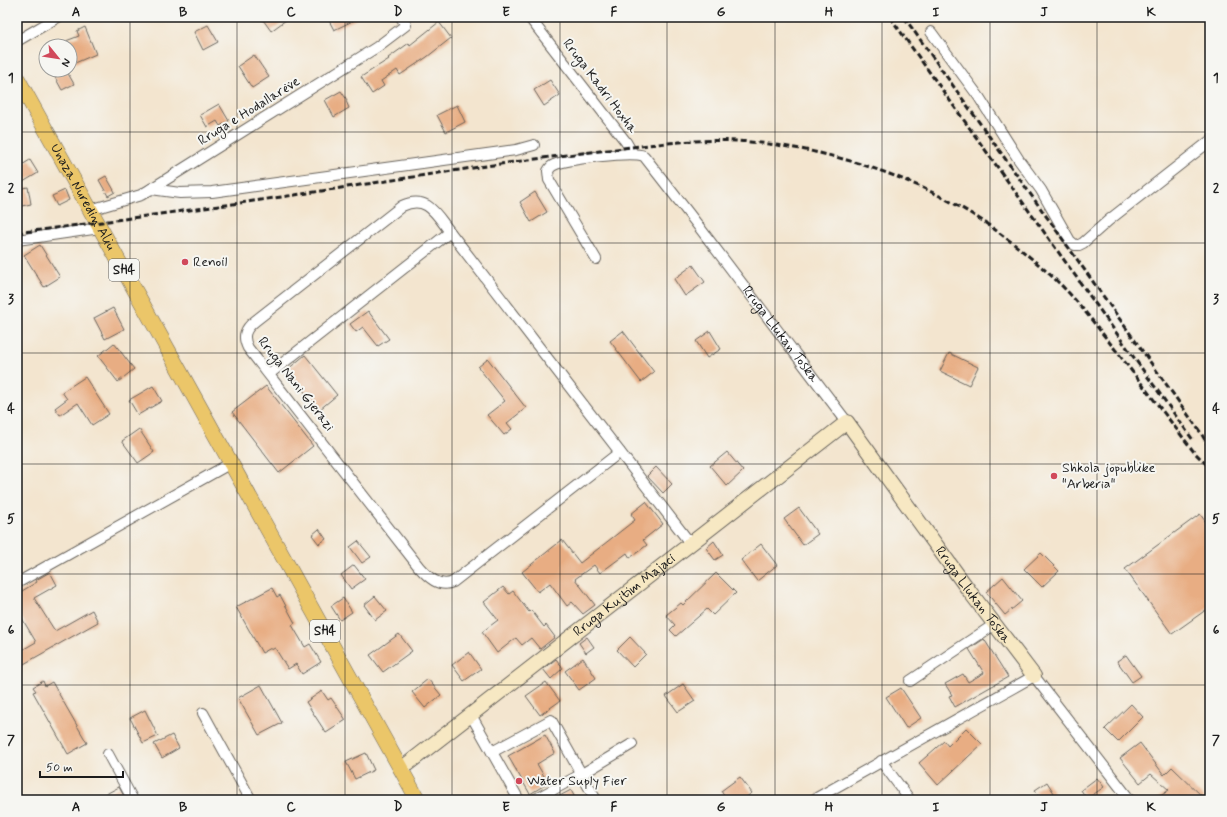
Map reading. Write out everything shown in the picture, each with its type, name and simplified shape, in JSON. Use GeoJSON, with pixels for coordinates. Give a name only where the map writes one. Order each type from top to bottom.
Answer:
{"type":"FeatureCollection","features":[{"type":"Feature","properties":{"kind":"main road","name":"Unaza Nuredin Aliu"},"geometry":{"type":"LineString","coordinates":[[17,78],[231,463]]}},
{"type":"Feature","properties":{"kind":"main road","name":"SH4"},"geometry":{"type":"LineString","coordinates":[[231,463],[401,769],[414,799]]}},
{"type":"Feature","properties":{"kind":"street"},"geometry":{"type":"LineString","coordinates":[[17,41],[58,17]]}},
{"type":"Feature","properties":{"kind":"street","name":"Rruga e Hodallarëve"},"geometry":{"type":"LineString","coordinates":[[90,210],[140,195],[151,189],[377,47],[406,26],[401,17]]}},
{"type":"Feature","properties":{"kind":"street","name":"Rruga Kadri Hoxha"},"geometry":{"type":"LineString","coordinates":[[529,17],[634,154]]}},
{"type":"Feature","properties":{"kind":"street"},"geometry":{"type":"LineString","coordinates":[[931,32],[979,97],[1019,160],[1041,190],[1070,241],[1075,245],[1079,245],[1090,238],[1109,220],[1210,141]]}},
{"type":"Feature","properties":{"kind":"street"},"geometry":{"type":"LineString","coordinates":[[151,189],[180,193],[212,192],[516,150],[534,145]]}},
{"type":"Feature","properties":{"kind":"street"},"geometry":{"type":"LineString","coordinates":[[596,259],[549,180],[548,171],[554,165],[566,162],[602,156],[634,154]]}},
{"type":"Feature","properties":{"kind":"street","name":"Rruga Llukan Toska"},"geometry":{"type":"LineString","coordinates":[[634,154],[639,154],[648,160],[847,422],[1034,676],[1130,800]]}},
{"type":"Feature","properties":{"kind":"street","name":"Rruga Nani Gjerazi"},"geometry":{"type":"LineString","coordinates":[[620,452],[453,582],[441,584],[426,575],[419,567],[269,374],[246,342],[244,336],[248,327],[402,206],[409,203],[420,202],[425,204],[436,214],[620,452],[690,544]]}},
{"type":"Feature","properties":{"kind":"street"},"geometry":{"type":"LineString","coordinates":[[17,240],[100,228]]}},
{"type":"Feature","properties":{"kind":"street"},"geometry":{"type":"LineString","coordinates":[[269,374],[450,232]]}},
{"type":"Feature","properties":{"kind":"street","name":"Rruga Kujtim Majaci"},"geometry":{"type":"LineString","coordinates":[[401,769],[847,422]]}},
{"type":"Feature","properties":{"kind":"street"},"geometry":{"type":"LineString","coordinates":[[17,583],[231,463]]}},
{"type":"Feature","properties":{"kind":"street"},"geometry":{"type":"LineString","coordinates":[[910,681],[995,624]]}},
{"type":"Feature","properties":{"kind":"street"},"geometry":{"type":"LineString","coordinates":[[813,800],[1034,676]]}},
{"type":"Feature","properties":{"kind":"street"},"geometry":{"type":"LineString","coordinates":[[203,712],[251,800]]}},
{"type":"Feature","properties":{"kind":"street"},"geometry":{"type":"LineString","coordinates":[[472,715],[519,800]]}},
{"type":"Feature","properties":{"kind":"street"},"geometry":{"type":"LineString","coordinates":[[492,752],[551,720],[596,800]]}},
{"type":"Feature","properties":{"kind":"street"},"geometry":{"type":"LineString","coordinates":[[534,800],[582,774],[632,744]]}},
{"type":"Feature","properties":{"kind":"street"},"geometry":{"type":"LineString","coordinates":[[108,754],[133,800]]}},
{"type":"Feature","properties":{"kind":"street"},"geometry":{"type":"LineString","coordinates":[[881,761],[910,800]]}},
{"type":"Feature","properties":{"kind":"building"},"geometry":{"type":"Polygon","coordinates":[[[261,17],[290,17],[271,31],[261,17]]]}},
{"type":"Feature","properties":{"kind":"building"},"geometry":{"type":"Polygon","coordinates":[[[327,17],[361,17],[334,30],[327,17]]]}},
{"type":"Feature","properties":{"kind":"building"},"geometry":{"type":"Polygon","coordinates":[[[439,22],[451,38],[427,57],[400,75],[397,70],[381,81],[384,86],[372,94],[361,77],[389,59],[388,58],[409,43],[410,45],[439,22]]]}},
{"type":"Feature","properties":{"kind":"building"},"geometry":{"type":"Polygon","coordinates":[[[208,25],[218,42],[203,50],[194,32],[208,25]]]}},
{"type":"Feature","properties":{"kind":"building"},"geometry":{"type":"Polygon","coordinates":[[[85,27],[96,54],[78,62],[78,38],[74,38],[79,36],[77,31],[85,27]]]}},
{"type":"Feature","properties":{"kind":"building"},"geometry":{"type":"Polygon","coordinates":[[[254,55],[269,77],[252,88],[238,66],[254,55]]]}},
{"type":"Feature","properties":{"kind":"building"},"geometry":{"type":"Polygon","coordinates":[[[55,78],[71,78],[74,84],[62,90],[55,78]]]}},
{"type":"Feature","properties":{"kind":"building"},"geometry":{"type":"Polygon","coordinates":[[[550,80],[560,95],[544,106],[534,90],[550,80]]]}},
{"type":"Feature","properties":{"kind":"building"},"geometry":{"type":"Polygon","coordinates":[[[341,91],[347,100],[346,101],[349,108],[334,117],[325,100],[341,91]]]}},
{"type":"Feature","properties":{"kind":"building"},"geometry":{"type":"Polygon","coordinates":[[[219,104],[229,121],[220,126],[217,121],[207,127],[200,115],[219,104]]]}},
{"type":"Feature","properties":{"kind":"building"},"geometry":{"type":"Polygon","coordinates":[[[457,105],[465,122],[446,132],[437,115],[457,105]]]}},
{"type":"Feature","properties":{"kind":"building"},"geometry":{"type":"Polygon","coordinates":[[[30,160],[38,173],[23,182],[17,172],[17,168],[30,160]]]}},
{"type":"Feature","properties":{"kind":"building"},"geometry":{"type":"Polygon","coordinates":[[[106,176],[115,192],[108,196],[99,180],[106,176]]]}},
{"type":"Feature","properties":{"kind":"building"},"geometry":{"type":"Polygon","coordinates":[[[28,187],[31,204],[17,207],[17,189],[28,187]]]}},
{"type":"Feature","properties":{"kind":"building"},"geometry":{"type":"Polygon","coordinates":[[[65,190],[69,200],[57,206],[52,196],[65,190]]]}},
{"type":"Feature","properties":{"kind":"building"},"geometry":{"type":"Polygon","coordinates":[[[535,192],[547,212],[531,222],[520,202],[535,192]]]}},
{"type":"Feature","properties":{"kind":"building"},"geometry":{"type":"Polygon","coordinates":[[[40,245],[60,277],[44,287],[24,255],[40,245]]]}},
{"type":"Feature","properties":{"kind":"building"},"geometry":{"type":"Polygon","coordinates":[[[693,265],[705,282],[685,296],[674,279],[693,265]]]}},
{"type":"Feature","properties":{"kind":"building"},"geometry":{"type":"Polygon","coordinates":[[[113,308],[124,329],[105,339],[94,318],[113,308]]]}},
{"type":"Feature","properties":{"kind":"building"},"geometry":{"type":"Polygon","coordinates":[[[368,311],[389,339],[378,346],[363,327],[356,332],[350,324],[368,311]]]}},
{"type":"Feature","properties":{"kind":"building"},"geometry":{"type":"Polygon","coordinates":[[[623,331],[654,372],[641,382],[610,341],[623,331]]]}},
{"type":"Feature","properties":{"kind":"building"},"geometry":{"type":"Polygon","coordinates":[[[710,331],[721,349],[707,358],[696,341],[710,331]]]}},
{"type":"Feature","properties":{"kind":"building"},"geometry":{"type":"Polygon","coordinates":[[[114,343],[134,369],[118,382],[98,356],[114,343]]]}},
{"type":"Feature","properties":{"kind":"building"},"geometry":{"type":"Polygon","coordinates":[[[949,353],[978,367],[969,385],[940,371],[949,353]]]}},
{"type":"Feature","properties":{"kind":"building"},"geometry":{"type":"Polygon","coordinates":[[[305,355],[337,395],[319,410],[287,370],[305,355]]]}},
{"type":"Feature","properties":{"kind":"building"},"geometry":{"type":"Polygon","coordinates":[[[488,359],[526,408],[507,423],[512,429],[504,435],[487,415],[505,401],[478,367],[488,359]]]}},
{"type":"Feature","properties":{"kind":"building"},"geometry":{"type":"Polygon","coordinates":[[[85,377],[109,414],[92,425],[78,403],[60,415],[55,408],[67,399],[62,392],[85,377]]]}},
{"type":"Feature","properties":{"kind":"building"},"geometry":{"type":"Polygon","coordinates":[[[153,386],[162,401],[138,415],[129,400],[153,386]]]}},
{"type":"Feature","properties":{"kind":"building"},"geometry":{"type":"Polygon","coordinates":[[[266,386],[313,446],[279,473],[232,412],[266,386]]]}},
{"type":"Feature","properties":{"kind":"building"},"geometry":{"type":"Polygon","coordinates":[[[139,429],[154,452],[138,463],[122,441],[139,429]]]}},
{"type":"Feature","properties":{"kind":"building"},"geometry":{"type":"Polygon","coordinates":[[[727,452],[743,471],[727,486],[710,466],[727,452]]]}},
{"type":"Feature","properties":{"kind":"building"},"geometry":{"type":"Polygon","coordinates":[[[656,467],[672,484],[663,493],[647,476],[656,467]]]}},
{"type":"Feature","properties":{"kind":"building"},"geometry":{"type":"Polygon","coordinates":[[[646,502],[663,524],[643,540],[647,545],[630,558],[627,553],[600,573],[594,565],[575,579],[595,605],[583,614],[572,602],[567,606],[550,583],[538,592],[522,572],[562,540],[580,563],[635,520],[631,514],[646,502]]]}},
{"type":"Feature","properties":{"kind":"building"},"geometry":{"type":"Polygon","coordinates":[[[799,508],[818,534],[803,545],[784,519],[799,508]]]}},
{"type":"Feature","properties":{"kind":"building"},"geometry":{"type":"Polygon","coordinates":[[[1200,514],[1210,528],[1210,607],[1172,634],[1125,569],[1200,514]]]}},
{"type":"Feature","properties":{"kind":"building"},"geometry":{"type":"Polygon","coordinates":[[[319,529],[326,539],[319,544],[312,535],[319,529]]]}},
{"type":"Feature","properties":{"kind":"building"},"geometry":{"type":"Polygon","coordinates":[[[358,541],[371,557],[362,563],[350,547],[358,541]]]}},
{"type":"Feature","properties":{"kind":"building"},"geometry":{"type":"Polygon","coordinates":[[[714,541],[723,555],[715,560],[706,548],[714,541]]]}},
{"type":"Feature","properties":{"kind":"building"},"geometry":{"type":"Polygon","coordinates":[[[761,544],[777,565],[757,581],[741,560],[761,544]]]}},
{"type":"Feature","properties":{"kind":"building"},"geometry":{"type":"Polygon","coordinates":[[[1041,553],[1059,571],[1042,587],[1024,569],[1041,553]]]}},
{"type":"Feature","properties":{"kind":"building"},"geometry":{"type":"Polygon","coordinates":[[[354,565],[365,579],[351,589],[341,575],[354,565]]]}},
{"type":"Feature","properties":{"kind":"building"},"geometry":{"type":"Polygon","coordinates":[[[50,572],[57,585],[34,598],[55,631],[92,610],[98,622],[22,665],[17,653],[36,642],[17,610],[17,594],[50,572]]]}},
{"type":"Feature","properties":{"kind":"building"},"geometry":{"type":"Polygon","coordinates":[[[716,573],[736,593],[713,615],[707,609],[676,636],[670,630],[675,625],[666,615],[681,603],[683,605],[716,573]]]}},
{"type":"Feature","properties":{"kind":"building"},"geometry":{"type":"Polygon","coordinates":[[[1003,577],[1022,601],[1005,615],[986,592],[1003,577]]]}},
{"type":"Feature","properties":{"kind":"building"},"geometry":{"type":"Polygon","coordinates":[[[503,587],[509,594],[513,591],[529,612],[531,610],[544,627],[546,625],[555,637],[540,649],[531,638],[522,645],[516,638],[497,653],[482,632],[498,620],[484,602],[503,587]]]}},
{"type":"Feature","properties":{"kind":"building"},"geometry":{"type":"Polygon","coordinates":[[[272,588],[277,597],[280,595],[295,623],[292,625],[305,647],[310,644],[321,662],[302,674],[296,664],[288,669],[275,648],[271,650],[271,648],[262,653],[236,607],[272,588]]]}},
{"type":"Feature","properties":{"kind":"building"},"geometry":{"type":"Polygon","coordinates":[[[375,596],[387,611],[375,620],[364,605],[375,596]]]}},
{"type":"Feature","properties":{"kind":"building"},"geometry":{"type":"Polygon","coordinates":[[[343,598],[352,612],[340,620],[331,606],[343,598]]]}},
{"type":"Feature","properties":{"kind":"building"},"geometry":{"type":"Polygon","coordinates":[[[399,634],[412,651],[383,672],[370,655],[399,634]]]}},
{"type":"Feature","properties":{"kind":"building"},"geometry":{"type":"Polygon","coordinates":[[[587,637],[594,647],[586,653],[579,643],[587,637]]]}},
{"type":"Feature","properties":{"kind":"building"},"geometry":{"type":"Polygon","coordinates":[[[630,637],[646,654],[633,667],[617,650],[630,637]]]}},
{"type":"Feature","properties":{"kind":"building"},"geometry":{"type":"Polygon","coordinates":[[[984,639],[1008,677],[955,707],[949,696],[952,695],[945,684],[963,674],[968,682],[984,673],[969,649],[984,639]]]}},
{"type":"Feature","properties":{"kind":"building"},"geometry":{"type":"Polygon","coordinates":[[[469,652],[481,669],[464,681],[452,665],[469,652]]]}},
{"type":"Feature","properties":{"kind":"building"},"geometry":{"type":"Polygon","coordinates":[[[1126,655],[1141,676],[1132,682],[1117,661],[1126,655]]]}},
{"type":"Feature","properties":{"kind":"building"},"geometry":{"type":"Polygon","coordinates":[[[583,658],[596,678],[579,690],[565,671],[583,658]]]}},
{"type":"Feature","properties":{"kind":"building"},"geometry":{"type":"Polygon","coordinates":[[[556,659],[563,668],[551,679],[543,669],[556,659]]]}},
{"type":"Feature","properties":{"kind":"building"},"geometry":{"type":"Polygon","coordinates":[[[428,679],[441,695],[425,708],[412,692],[428,679]]]}},
{"type":"Feature","properties":{"kind":"building"},"geometry":{"type":"Polygon","coordinates":[[[43,681],[45,686],[52,682],[87,743],[68,754],[33,692],[36,691],[33,687],[43,681]]]}},
{"type":"Feature","properties":{"kind":"building"},"geometry":{"type":"Polygon","coordinates":[[[546,682],[560,701],[540,715],[526,696],[546,682]]]}},
{"type":"Feature","properties":{"kind":"building"},"geometry":{"type":"Polygon","coordinates":[[[683,684],[695,701],[678,712],[666,696],[683,684]]]}},
{"type":"Feature","properties":{"kind":"building"},"geometry":{"type":"Polygon","coordinates":[[[261,685],[282,723],[259,735],[238,698],[261,685]]]}},
{"type":"Feature","properties":{"kind":"building"},"geometry":{"type":"Polygon","coordinates":[[[901,688],[921,718],[906,728],[886,697],[901,688]]]}},
{"type":"Feature","properties":{"kind":"building"},"geometry":{"type":"Polygon","coordinates":[[[322,691],[328,700],[331,698],[346,720],[326,733],[306,702],[322,691]]]}},
{"type":"Feature","properties":{"kind":"building"},"geometry":{"type":"Polygon","coordinates":[[[1131,704],[1143,717],[1118,742],[1105,729],[1131,704]]]}},
{"type":"Feature","properties":{"kind":"building"},"geometry":{"type":"Polygon","coordinates":[[[145,710],[158,736],[143,743],[130,718],[145,710]]]}},
{"type":"Feature","properties":{"kind":"building"},"geometry":{"type":"Polygon","coordinates":[[[966,728],[982,744],[938,785],[919,763],[944,741],[948,746],[966,728]]]}},
{"type":"Feature","properties":{"kind":"building"},"geometry":{"type":"Polygon","coordinates":[[[172,735],[179,748],[162,758],[154,744],[172,735]]]}},
{"type":"Feature","properties":{"kind":"building"},"geometry":{"type":"Polygon","coordinates":[[[545,735],[555,753],[537,764],[548,783],[530,794],[508,756],[545,735]]]}},
{"type":"Feature","properties":{"kind":"building"},"geometry":{"type":"Polygon","coordinates":[[[1140,743],[1164,775],[1172,767],[1206,800],[1155,800],[1169,790],[1151,774],[1140,783],[1120,758],[1140,743]]]}},
{"type":"Feature","properties":{"kind":"building"},"geometry":{"type":"Polygon","coordinates":[[[366,753],[374,770],[355,779],[346,762],[366,753]]]}},
{"type":"Feature","properties":{"kind":"building"},"geometry":{"type":"Polygon","coordinates":[[[740,777],[752,793],[742,800],[727,800],[721,791],[740,777]]]}},
{"type":"Feature","properties":{"kind":"building"},"geometry":{"type":"Polygon","coordinates":[[[1097,778],[1104,787],[1087,799],[1081,790],[1097,778]]]}},
{"type":"Feature","properties":{"kind":"building"},"geometry":{"type":"Polygon","coordinates":[[[1047,782],[1054,793],[1042,800],[1035,790],[1047,782]]]}},
{"type":"Feature","properties":{"kind":"building"},"geometry":{"type":"Polygon","coordinates":[[[119,787],[126,800],[95,800],[119,787]]]}},
{"type":"Feature","properties":{"kind":"building"},"geometry":{"type":"Polygon","coordinates":[[[571,790],[576,800],[552,800],[571,790]]]}},
{"type":"Feature","properties":{"kind":"railway"},"geometry":{"type":"LineString","coordinates":[[890,17],[1193,440]]}},
{"type":"Feature","properties":{"kind":"railway"},"geometry":{"type":"LineString","coordinates":[[904,17],[1201,433],[1210,449]]}},
{"type":"Feature","properties":{"kind":"railway"},"geometry":{"type":"LineString","coordinates":[[17,233],[232,204],[510,163],[656,144],[712,140],[750,142],[813,152],[846,160],[909,182],[968,211],[1019,248],[1067,291],[1090,317],[1194,452],[1210,468]]}},
{"type":"Feature","properties":{"kind":"place","name":"Renoil"},"geometry":{"type":"Point","coordinates":[185,262]}},
{"type":"Feature","properties":{"kind":"place","name":"Shkola jopublike \"Arberia\""},"geometry":{"type":"Point","coordinates":[1054,476]}},
{"type":"Feature","properties":{"kind":"place","name":"Water Suply Fier"},"geometry":{"type":"Point","coordinates":[519,781]}}]}
